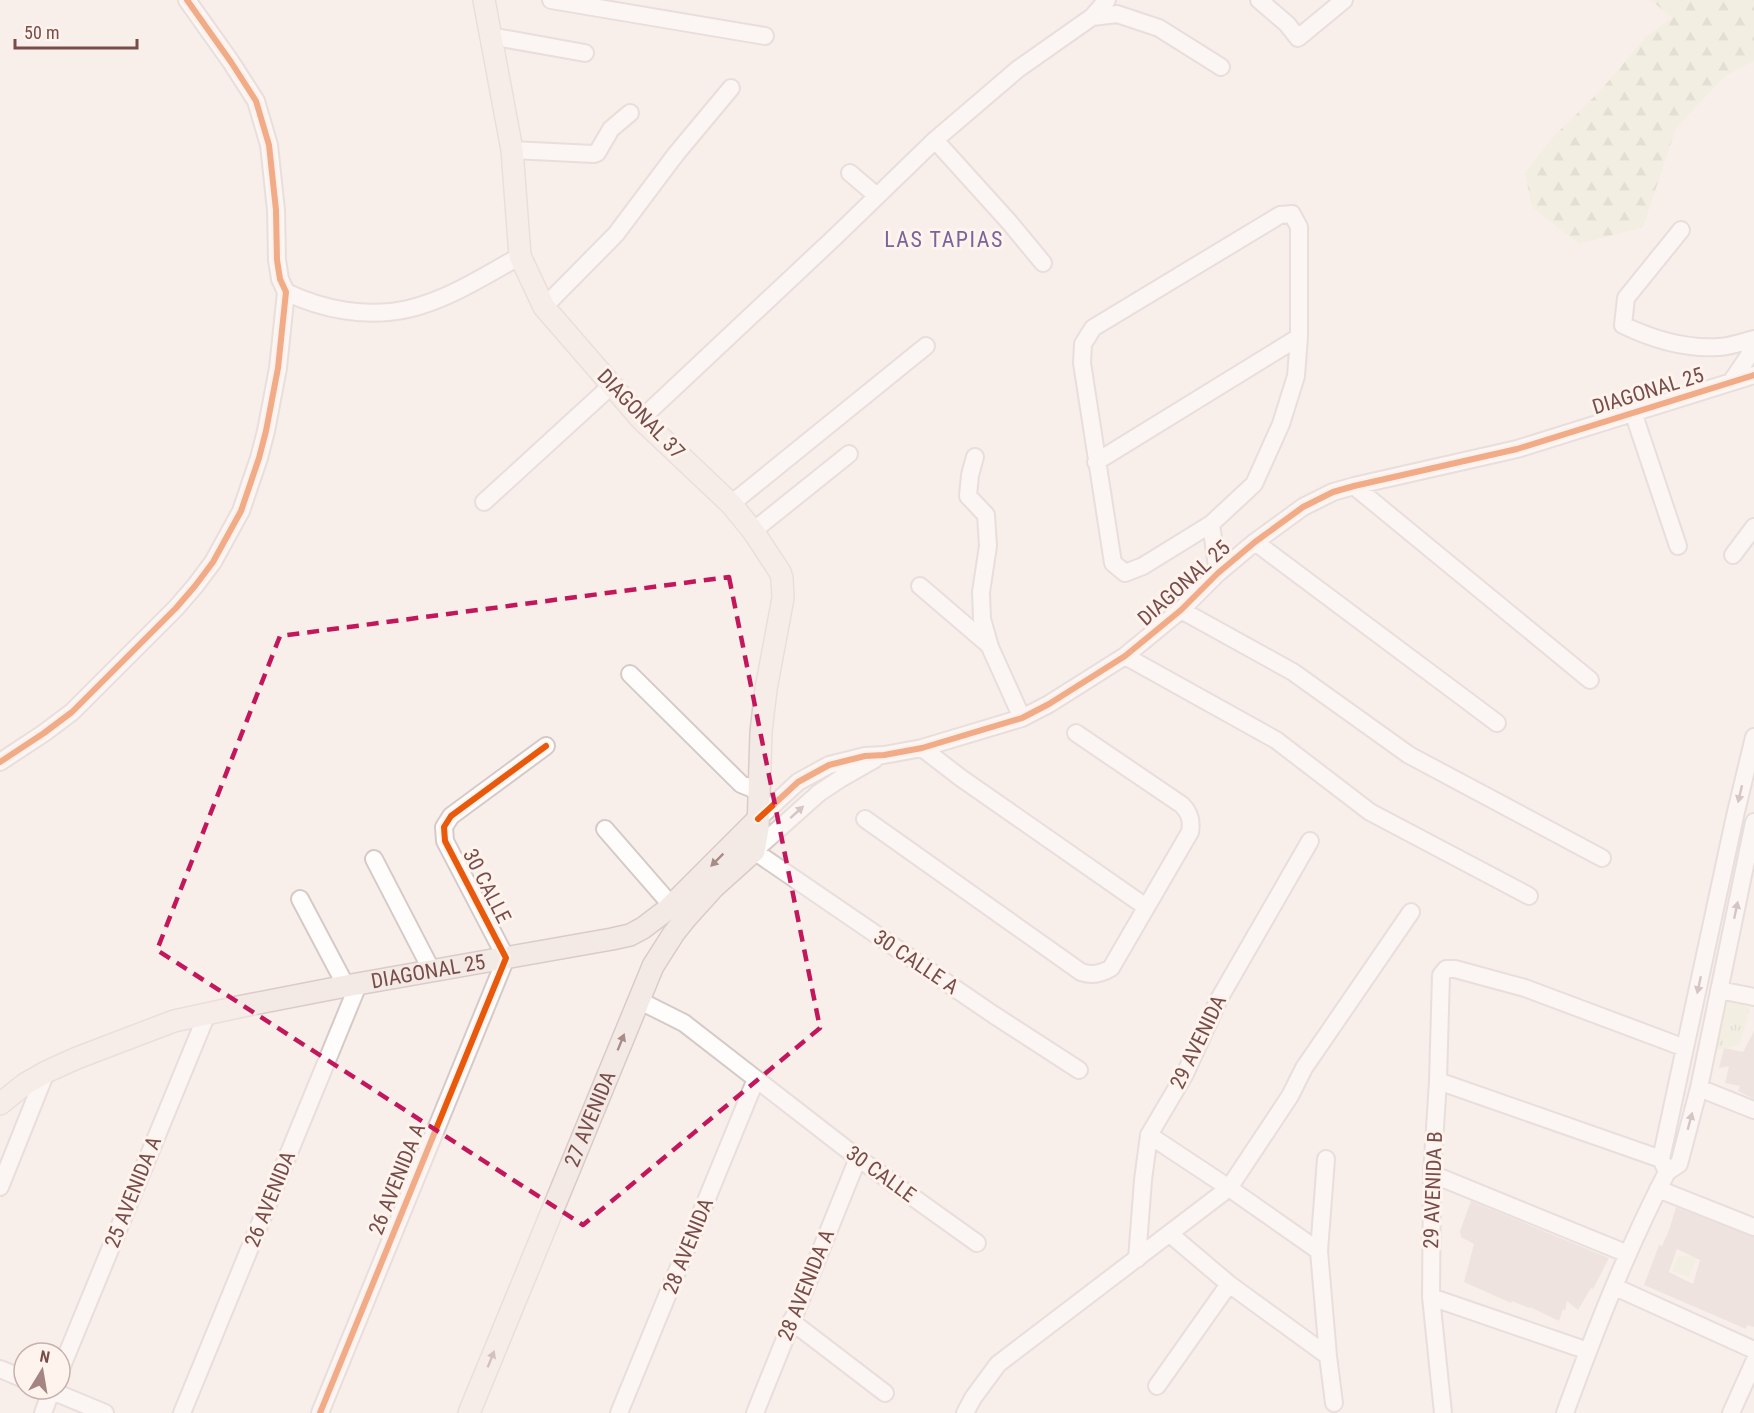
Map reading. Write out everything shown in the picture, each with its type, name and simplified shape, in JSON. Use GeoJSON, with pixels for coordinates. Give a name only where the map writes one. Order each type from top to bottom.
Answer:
{"type":"FeatureCollection","features":[{"type":"Feature","properties":{"kind":"main road","name":"DIAGONAL 37"},"geometry":{"type":"LineString","coordinates":[[484,0],[512,150],[520,256],[544,307],[641,419],[731,504],[753,531],[780,572],[784,591],[766,689],[761,732],[758,819],[754,851]]}},
{"type":"Feature","properties":{"kind":"main road","name":"DIAGONAL 25"},"geometry":{"type":"LineString","coordinates":[[0,1104],[25,1084],[46,1072],[174,1021],[352,985],[602,942],[630,935],[672,906],[758,819]]}},
{"type":"Feature","properties":{"kind":"main road","name":"27 AVENIDA"},"geometry":{"type":"LineString","coordinates":[[469,1413],[653,966],[680,926],[714,887],[754,851]]}},
{"type":"Feature","properties":{"kind":"main road"},"geometry":{"type":"LineString","coordinates":[[643,928],[663,950]]}},
{"type":"Feature","properties":{"kind":"street"},"geometry":{"type":"LineString","coordinates":[[0,762],[72,712],[195,586],[223,545],[241,511],[266,431],[278,369],[286,292],[280,279],[277,260],[276,210],[269,145],[256,101],[187,0]]}},
{"type":"Feature","properties":{"kind":"street"},"geometry":{"type":"LineString","coordinates":[[551,0],[765,36]]}},
{"type":"Feature","properties":{"kind":"street"},"geometry":{"type":"LineString","coordinates":[[641,419],[935,140],[1018,69],[1092,17],[1107,0]]}},
{"type":"Feature","properties":{"kind":"street"},"geometry":{"type":"LineString","coordinates":[[1258,0],[1287,24],[1298,38],[1344,0]]}},
{"type":"Feature","properties":{"kind":"street"},"geometry":{"type":"LineString","coordinates":[[1092,17],[1117,14],[1160,28],[1221,68]]}},
{"type":"Feature","properties":{"kind":"street"},"geometry":{"type":"LineString","coordinates":[[490,36],[585,53]]}},
{"type":"Feature","properties":{"kind":"street"},"geometry":{"type":"LineString","coordinates":[[544,307],[616,234],[676,154],[731,88]]}},
{"type":"Feature","properties":{"kind":"street"},"geometry":{"type":"LineString","coordinates":[[512,150],[594,154],[597,153],[613,127],[630,113]]}},
{"type":"Feature","properties":{"kind":"street"},"geometry":{"type":"LineString","coordinates":[[935,140],[1043,263]]}},
{"type":"Feature","properties":{"kind":"street"},"geometry":{"type":"LineString","coordinates":[[850,173],[877,196]]}},
{"type":"Feature","properties":{"kind":"street"},"geometry":{"type":"LineString","coordinates":[[1292,214],[1299,227],[1299,337],[1296,376],[1281,424],[1254,484],[1211,524],[1143,566],[1125,573],[1113,563],[1096,462],[1082,363],[1083,344],[1093,328],[1280,215],[1292,214]]}},
{"type":"Feature","properties":{"kind":"street"},"geometry":{"type":"LineString","coordinates":[[1681,230],[1626,298],[1623,325],[1640,333],[1683,345],[1719,347],[1754,339]]}},
{"type":"Feature","properties":{"kind":"street"},"geometry":{"type":"LineString","coordinates":[[286,292],[306,302],[337,309],[375,312],[408,309],[442,297],[520,256]]}},
{"type":"Feature","properties":{"kind":"street"},"geometry":{"type":"LineString","coordinates":[[1096,462],[1299,337]]}},
{"type":"Feature","properties":{"kind":"street"},"geometry":{"type":"LineString","coordinates":[[731,504],[926,346]]}},
{"type":"Feature","properties":{"kind":"street"},"geometry":{"type":"LineString","coordinates":[[1731,382],[1754,348]]}},
{"type":"Feature","properties":{"kind":"street","name":"DIAGONAL 25"},"geometry":{"type":"LineString","coordinates":[[758,819],[786,792],[812,773],[846,759],[922,748],[1022,718],[1049,704],[1125,656],[1255,542],[1303,507],[1333,492],[1517,449],[1754,375]]}},
{"type":"Feature","properties":{"kind":"street"},"geometry":{"type":"LineString","coordinates":[[484,502],[612,385]]}},
{"type":"Feature","properties":{"kind":"street"},"geometry":{"type":"LineString","coordinates":[[1633,412],[1678,546]]}},
{"type":"Feature","properties":{"kind":"street"},"geometry":{"type":"LineString","coordinates":[[753,531],[849,453]]}},
{"type":"Feature","properties":{"kind":"street"},"geometry":{"type":"LineString","coordinates":[[975,458],[970,475],[968,496],[986,515],[988,546],[981,592],[982,619],[990,646],[1022,718]]}},
{"type":"Feature","properties":{"kind":"street"},"geometry":{"type":"LineString","coordinates":[[1354,486],[1590,680]]}},
{"type":"Feature","properties":{"kind":"street"},"geometry":{"type":"LineString","coordinates":[[1211,524],[1218,573]]}},
{"type":"Feature","properties":{"kind":"street"},"geometry":{"type":"LineString","coordinates":[[1733,555],[1754,527]]}},
{"type":"Feature","properties":{"kind":"street"},"geometry":{"type":"LineString","coordinates":[[1255,542],[1497,723]]}},
{"type":"Feature","properties":{"kind":"street"},"geometry":{"type":"LineString","coordinates":[[920,586],[990,646]]}},
{"type":"Feature","properties":{"kind":"street"},"geometry":{"type":"LineString","coordinates":[[1181,609],[1293,672],[1409,755],[1602,858]]}},
{"type":"Feature","properties":{"kind":"street"},"geometry":{"type":"LineString","coordinates":[[1125,656],[1276,740],[1370,812],[1529,896]]}},
{"type":"Feature","properties":{"kind":"street"},"geometry":{"type":"LineString","coordinates":[[630,674],[741,784],[758,791]]}},
{"type":"Feature","properties":{"kind":"street"},"geometry":{"type":"LineString","coordinates":[[865,819],[1086,974],[1099,974],[1111,968],[1190,832],[1191,821],[1182,806],[1076,733]]}},
{"type":"Feature","properties":{"kind":"street"},"geometry":{"type":"LineString","coordinates":[[1565,1413],[1628,1254],[1658,1189],[1685,1048],[1754,737]]}},
{"type":"Feature","properties":{"kind":"street","name":"30 CALLE"},"geometry":{"type":"LineString","coordinates":[[506,958],[446,841],[444,827],[451,816],[546,746]]}},
{"type":"Feature","properties":{"kind":"street"},"geometry":{"type":"LineString","coordinates":[[922,748],[1146,907]]}},
{"type":"Feature","properties":{"kind":"street","name":"DIAGONAL 25"},"geometry":{"type":"LineString","coordinates":[[754,851],[819,793],[884,755]]}},
{"type":"Feature","properties":{"kind":"street"},"geometry":{"type":"LineString","coordinates":[[1438,1081],[1664,1165],[1679,1164],[1699,1088],[1754,822]]}},
{"type":"Feature","properties":{"kind":"street"},"geometry":{"type":"LineString","coordinates":[[605,829],[672,906]]}},
{"type":"Feature","properties":{"kind":"street","name":"29 AVENIDA"},"geometry":{"type":"LineString","coordinates":[[1137,1260],[1149,1135],[1185,1074],[1219,999],[1310,841]]}},
{"type":"Feature","properties":{"kind":"street","name":"30 CALLE A"},"geometry":{"type":"LineString","coordinates":[[754,851],[993,1015],[1079,1070]]}},
{"type":"Feature","properties":{"kind":"street"},"geometry":{"type":"LineString","coordinates":[[374,859],[432,971]]}},
{"type":"Feature","properties":{"kind":"street"},"geometry":{"type":"LineString","coordinates":[[300,899],[352,985]]}},
{"type":"Feature","properties":{"kind":"street"},"geometry":{"type":"LineString","coordinates":[[965,1413],[998,1364],[1229,1188],[1290,1096],[1304,1068],[1411,912]]}},
{"type":"Feature","properties":{"kind":"street","name":"26 AVENIDA A"},"geometry":{"type":"LineString","coordinates":[[320,1413],[506,958]]}},
{"type":"Feature","properties":{"kind":"street","name":"29 AVENIDA B"},"geometry":{"type":"LineString","coordinates":[[1443,1413],[1431,1297],[1432,1174],[1441,975],[1446,969],[1455,969],[1525,988],[1685,1048]]}},
{"type":"Feature","properties":{"kind":"street","name":"26 AVENIDA"},"geometry":{"type":"LineString","coordinates":[[182,1413],[352,985]]}},
{"type":"Feature","properties":{"kind":"street"},"geometry":{"type":"LineString","coordinates":[[1719,990],[1754,997]]}},
{"type":"Feature","properties":{"kind":"street","name":"30 CALLE"},"geometry":{"type":"LineString","coordinates":[[638,1000],[684,1023],[858,1158],[977,1243]]}},
{"type":"Feature","properties":{"kind":"street","name":"25 AVENIDA A"},"geometry":{"type":"LineString","coordinates":[[72,1342],[207,1014]]}},
{"type":"Feature","properties":{"kind":"street"},"geometry":{"type":"LineString","coordinates":[[0,1187],[46,1072]]}},
{"type":"Feature","properties":{"kind":"street","name":"28 AVENIDA"},"geometry":{"type":"LineString","coordinates":[[619,1413],[756,1079]]}},
{"type":"Feature","properties":{"kind":"street"},"geometry":{"type":"LineString","coordinates":[[1699,1088],[1754,1110]]}},
{"type":"Feature","properties":{"kind":"street"},"geometry":{"type":"LineString","coordinates":[[1149,1135],[1319,1251]]}},
{"type":"Feature","properties":{"kind":"street","name":"28 AVENIDA A"},"geometry":{"type":"LineString","coordinates":[[755,1413],[858,1158]]}},
{"type":"Feature","properties":{"kind":"street"},"geometry":{"type":"LineString","coordinates":[[1326,1159],[1319,1251],[1334,1403]]}},
{"type":"Feature","properties":{"kind":"street"},"geometry":{"type":"LineString","coordinates":[[1432,1174],[1628,1254]]}},
{"type":"Feature","properties":{"kind":"street"},"geometry":{"type":"LineString","coordinates":[[1658,1189],[1754,1227]]}},
{"type":"Feature","properties":{"kind":"street"},"geometry":{"type":"LineString","coordinates":[[1170,1234],[1229,1284],[1328,1356]]}},
{"type":"Feature","properties":{"kind":"street"},"geometry":{"type":"LineString","coordinates":[[1157,1386],[1229,1284]]}},
{"type":"Feature","properties":{"kind":"street"},"geometry":{"type":"LineString","coordinates":[[1615,1287],[1754,1350]]}},
{"type":"Feature","properties":{"kind":"street"},"geometry":{"type":"LineString","coordinates":[[1431,1297],[1588,1351]]}},
{"type":"Feature","properties":{"kind":"street"},"geometry":{"type":"LineString","coordinates":[[791,1321],[885,1394]]}},
{"type":"Feature","properties":{"kind":"street"},"geometry":{"type":"LineString","coordinates":[[1731,1413],[1754,1362]]}},
{"type":"Feature","properties":{"kind":"street"},"geometry":{"type":"LineString","coordinates":[[72,1399],[105,1413]]}},
{"type":"Feature","properties":{"kind":"highlighted area"},"geometry":{"type":"Polygon","coordinates":[[[729,577],[820,1028],[583,1225],[157,950],[280,636],[729,577]]]}},
{"type":"Feature","properties":{"kind":"green space"},"geometry":{"type":"Polygon","coordinates":[[[1651,0],[1754,0],[1754,61],[1725,76],[1676,128],[1643,227],[1579,244],[1532,207],[1525,173],[1554,136],[1600,91],[1646,37],[1672,18],[1651,0]]]}},
{"type":"Feature","properties":{"kind":"green space"},"geometry":{"type":"Polygon","coordinates":[[[1730,997],[1750,1009],[1739,1045],[1706,1053],[1730,997]]]}},
{"type":"Feature","properties":{"kind":"green space"},"geometry":{"type":"Polygon","coordinates":[[[1678,1256],[1697,1257],[1689,1277],[1672,1271],[1678,1256]]]}},
{"type":"Feature","properties":{"kind":"building"},"geometry":{"type":"Polygon","coordinates":[[[1754,1031],[1754,1099],[1738,1091],[1740,1086],[1725,1083],[1729,1066],[1719,1068],[1724,1048],[1743,1052],[1754,1031]]]}},
{"type":"Feature","properties":{"kind":"building"},"geometry":{"type":"Polygon","coordinates":[[[1471,1201],[1609,1258],[1593,1289],[1591,1288],[1578,1310],[1567,1301],[1565,1311],[1563,1309],[1559,1321],[1530,1307],[1512,1301],[1511,1303],[1464,1282],[1474,1244],[1461,1237],[1460,1231],[1471,1201]]]}},
{"type":"Feature","properties":{"kind":"building"},"geometry":{"type":"Polygon","coordinates":[[[1676,1207],[1754,1237],[1754,1327],[1747,1325],[1746,1329],[1644,1285],[1659,1245],[1662,1246],[1676,1207]],[[1677,1249],[1669,1272],[1693,1284],[1700,1260],[1677,1249]]]}},
{"type":"Feature","properties":{"kind":"cycle path"},"geometry":{"type":"LineString","coordinates":[[0,762],[72,712],[195,586],[213,562],[241,511],[266,431],[278,368],[286,292],[280,279],[277,260],[276,210],[269,145],[256,101],[187,0]]}},
{"type":"Feature","properties":{"kind":"cycle path"},"geometry":{"type":"LineString","coordinates":[[758,819],[798,782],[829,765],[865,756],[922,748],[1022,718],[1049,704],[1125,656],[1181,610],[1218,573],[1255,542],[1303,507],[1333,492],[1517,449],[1754,375]]}},
{"type":"Feature","properties":{"kind":"cycle path"},"geometry":{"type":"LineString","coordinates":[[320,1413],[506,958],[445,841],[444,827],[451,816],[546,746]]}},
{"type":"Feature","properties":{"kind":"district","name":"LAS TAPIAS"},"geometry":{"type":"Point","coordinates":[944,239]}}]}
